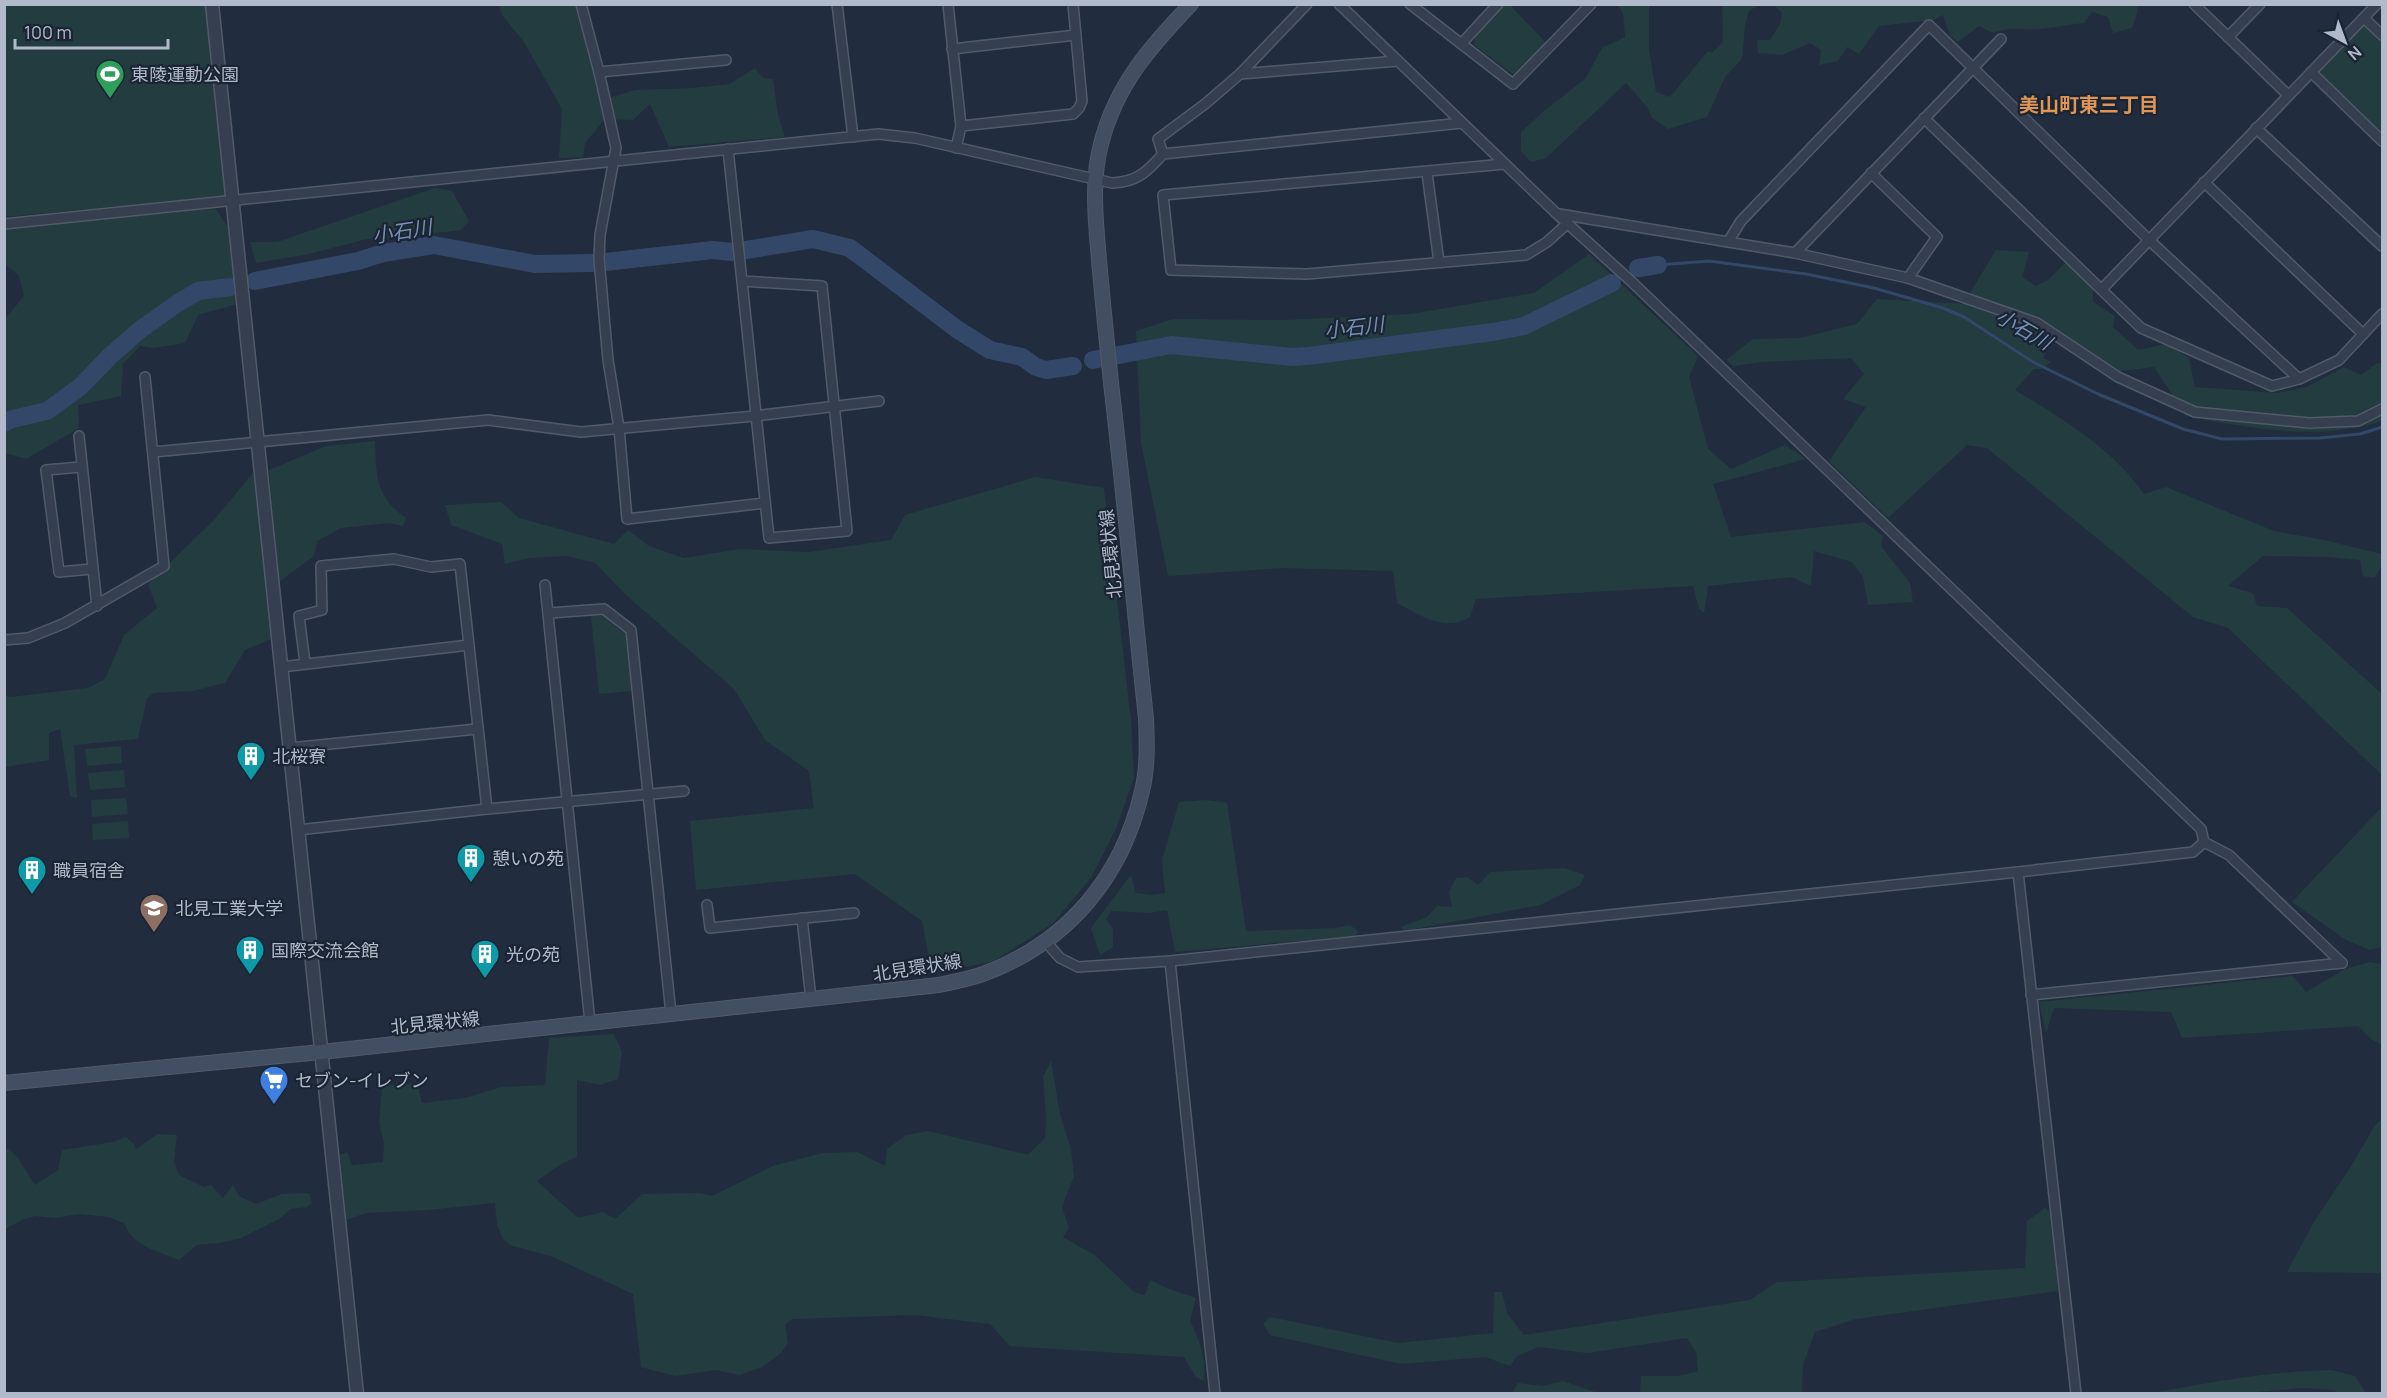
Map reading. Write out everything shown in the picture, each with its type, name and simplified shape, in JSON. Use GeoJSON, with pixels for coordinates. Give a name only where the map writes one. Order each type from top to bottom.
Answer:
{"type":"FeatureCollection","features":[{"type":"Feature","properties":{"kind":"main road","name":"北見環状線"},"geometry":{"type":"LineString","coordinates":[[4,1083],[321,1052],[939,985],[982,975],[1020,958],[1046,942],[1082,909],[1114,868],[1130,832],[1143,790],[1147,754],[1146,718],[1100,285],[1094,206],[1095,179],[1100,146],[1110,113],[1129,76],[1153,44],[1191,4]]}},
{"type":"Feature","properties":{"kind":"street"},"geometry":{"type":"LineString","coordinates":[[212,4],[357,1394]]}},
{"type":"Feature","properties":{"kind":"street"},"geometry":{"type":"LineString","coordinates":[[581,4],[600,72],[616,148],[600,235],[599,259],[608,360],[619,428],[627,519],[765,503]]}},
{"type":"Feature","properties":{"kind":"street"},"geometry":{"type":"LineString","coordinates":[[837,4],[852,137]]}},
{"type":"Feature","properties":{"kind":"street"},"geometry":{"type":"LineString","coordinates":[[948,4],[961,126],[956,148]]}},
{"type":"Feature","properties":{"kind":"street"},"geometry":{"type":"LineString","coordinates":[[961,126],[1073,114],[1079,108],[1082,101],[1073,4]]}},
{"type":"Feature","properties":{"kind":"street"},"geometry":{"type":"LineString","coordinates":[[1163,154],[1158,139],[1240,74],[1307,4]]}},
{"type":"Feature","properties":{"kind":"street"},"geometry":{"type":"LineString","coordinates":[[1339,4],[2201,829],[2204,842],[2229,855],[2342,963],[2031,995]]}},
{"type":"Feature","properties":{"kind":"street"},"geometry":{"type":"LineString","coordinates":[[1410,4],[1513,84],[1591,4]]}},
{"type":"Feature","properties":{"kind":"street"},"geometry":{"type":"LineString","coordinates":[[2194,4],[2288,95]]}},
{"type":"Feature","properties":{"kind":"street"},"geometry":{"type":"LineString","coordinates":[[2229,38],[2260,4]]}},
{"type":"Feature","properties":{"kind":"street"},"geometry":{"type":"LineString","coordinates":[[2102,289],[2377,4]]}},
{"type":"Feature","properties":{"kind":"street"},"geometry":{"type":"LineString","coordinates":[[1462,43],[1498,5]]}},
{"type":"Feature","properties":{"kind":"street"},"geometry":{"type":"LineString","coordinates":[[2364,18],[2382,35]]}},
{"type":"Feature","properties":{"kind":"street"},"geometry":{"type":"LineString","coordinates":[[1728,242],[1741,221],[1929,25],[2149,240],[2299,379]]}},
{"type":"Feature","properties":{"kind":"street"},"geometry":{"type":"LineString","coordinates":[[952,49],[1076,35]]}},
{"type":"Feature","properties":{"kind":"street"},"geometry":{"type":"LineString","coordinates":[[1795,254],[2001,39]]}},
{"type":"Feature","properties":{"kind":"street"},"geometry":{"type":"LineString","coordinates":[[600,72],[726,60]]}},
{"type":"Feature","properties":{"kind":"street"},"geometry":{"type":"LineString","coordinates":[[1240,74],[1398,61]]}},
{"type":"Feature","properties":{"kind":"street"},"geometry":{"type":"LineString","coordinates":[[2311,72],[2382,141]]}},
{"type":"Feature","properties":{"kind":"street"},"geometry":{"type":"LineString","coordinates":[[1924,118],[2141,328],[2272,386],[2299,379],[2339,360],[2382,314]]}},
{"type":"Feature","properties":{"kind":"street"},"geometry":{"type":"LineString","coordinates":[[4,224],[728,149],[887,135],[915,138],[1112,183],[1128,183],[1148,171],[1163,154],[1462,123]]}},
{"type":"Feature","properties":{"kind":"street"},"geometry":{"type":"LineString","coordinates":[[2256,128],[2382,246]]}},
{"type":"Feature","properties":{"kind":"street"},"geometry":{"type":"LineString","coordinates":[[728,149],[769,538],[847,531],[822,286],[742,281]]}},
{"type":"Feature","properties":{"kind":"street"},"geometry":{"type":"LineString","coordinates":[[1505,164],[1427,173],[1163,195],[1171,270],[1307,274],[1526,255],[1547,242],[1568,223]]}},
{"type":"Feature","properties":{"kind":"street"},"geometry":{"type":"LineString","coordinates":[[1427,173],[1439,262]]}},
{"type":"Feature","properties":{"kind":"street"},"geometry":{"type":"LineString","coordinates":[[1871,173],[1937,237],[1908,278]]}},
{"type":"Feature","properties":{"kind":"street"},"geometry":{"type":"LineString","coordinates":[[2204,182],[2363,334]]}},
{"type":"Feature","properties":{"kind":"street"},"geometry":{"type":"LineString","coordinates":[[1557,214],[1795,254],[1908,278],[2037,323],[2118,377],[2195,412],[2309,423],[2358,421],[2382,409]]}},
{"type":"Feature","properties":{"kind":"street"},"geometry":{"type":"LineString","coordinates":[[4,640],[28,639],[65,624],[164,566],[145,377]]}},
{"type":"Feature","properties":{"kind":"street"},"geometry":{"type":"LineString","coordinates":[[153,452],[488,420],[581,432],[755,416],[879,401]]}},
{"type":"Feature","properties":{"kind":"street"},"geometry":{"type":"LineString","coordinates":[[79,436],[97,606]]}},
{"type":"Feature","properties":{"kind":"street"},"geometry":{"type":"LineString","coordinates":[[81,466],[46,470],[59,572],[92,569]]}},
{"type":"Feature","properties":{"kind":"street"},"geometry":{"type":"LineString","coordinates":[[305,663],[299,615],[322,610],[321,566],[394,559],[431,567],[460,564],[487,809]]}},
{"type":"Feature","properties":{"kind":"street"},"geometry":{"type":"LineString","coordinates":[[545,585],[590,1023]]}},
{"type":"Feature","properties":{"kind":"street"},"geometry":{"type":"LineString","coordinates":[[549,613],[604,609],[632,630],[671,1014]]}},
{"type":"Feature","properties":{"kind":"street"},"geometry":{"type":"LineString","coordinates":[[281,667],[469,645]]}},
{"type":"Feature","properties":{"kind":"street"},"geometry":{"type":"LineString","coordinates":[[290,748],[477,729]]}},
{"type":"Feature","properties":{"kind":"street"},"geometry":{"type":"LineString","coordinates":[[298,830],[487,809],[684,791]]}},
{"type":"Feature","properties":{"kind":"street"},"geometry":{"type":"LineString","coordinates":[[1046,942],[1060,958],[1078,967],[1170,961],[2193,852],[2204,842]]}},
{"type":"Feature","properties":{"kind":"street"},"geometry":{"type":"LineString","coordinates":[[2018,872],[2076,1394]]}},
{"type":"Feature","properties":{"kind":"street"},"geometry":{"type":"LineString","coordinates":[[707,905],[710,928],[854,913]]}},
{"type":"Feature","properties":{"kind":"street"},"geometry":{"type":"LineString","coordinates":[[802,918],[811,999]]}},
{"type":"Feature","properties":{"kind":"street"},"geometry":{"type":"LineString","coordinates":[[1170,961],[1215,1394]]}},
{"type":"Feature","properties":{"kind":"green space"},"geometry":{"type":"Polygon","coordinates":[[[1504,4],[1510,5],[1547,44],[1520,73],[1513,74],[1474,45],[1475,37],[1504,4]]]}},
{"type":"Feature","properties":{"kind":"green space","name":"東陵運動公園"},"geometry":{"type":"Polygon","coordinates":[[[5,5],[207,5],[225,196],[5,217],[5,5]]]}},
{"type":"Feature","properties":{"kind":"green space"},"geometry":{"type":"Polygon","coordinates":[[[499,5],[577,5],[604,99],[636,90],[730,84],[755,68],[763,78],[773,79],[778,115],[785,137],[669,147],[650,104],[633,120],[605,119],[585,143],[583,157],[559,158],[562,109],[524,42],[502,15],[499,5]]]}},
{"type":"Feature","properties":{"kind":"green space"},"geometry":{"type":"Polygon","coordinates":[[[1618,5],[1649,5],[1649,49],[1656,92],[1670,97],[1708,51],[1712,53],[1723,42],[1722,5],[1759,5],[1749,11],[1745,25],[1742,59],[1725,77],[1707,117],[1668,129],[1652,118],[1647,107],[1626,83],[1546,158],[1531,162],[1521,151],[1521,132],[1585,79],[1602,48],[1625,37],[1623,14],[1618,5]]]}},
{"type":"Feature","properties":{"kind":"green space"},"geometry":{"type":"Polygon","coordinates":[[[1774,5],[2136,5],[2138,10],[2132,28],[2113,33],[2108,17],[2092,12],[2084,23],[2046,28],[2011,29],[1993,33],[1979,26],[1958,42],[1950,35],[1943,15],[1933,20],[1879,26],[1859,54],[1847,47],[1838,61],[1819,65],[1821,50],[1810,43],[1782,55],[1758,53],[1757,40],[1770,40],[1780,24],[1782,13],[1774,5]]]}},
{"type":"Feature","properties":{"kind":"green space"},"geometry":{"type":"Polygon","coordinates":[[[2364,18],[2382,35],[2382,140],[2311,72],[2364,18]]]}},
{"type":"Feature","properties":{"kind":"green space"},"geometry":{"type":"Polygon","coordinates":[[[435,188],[452,191],[469,221],[461,230],[367,239],[309,254],[256,263],[250,242],[277,242],[435,188]]]}},
{"type":"Feature","properties":{"kind":"green space"},"geometry":{"type":"Polygon","coordinates":[[[215,208],[231,232],[237,304],[198,315],[185,343],[154,348],[140,346],[123,364],[121,396],[78,405],[79,428],[26,459],[5,453],[5,319],[24,296],[19,276],[5,264],[5,229],[215,208]]]}},
{"type":"Feature","properties":{"kind":"green space"},"geometry":{"type":"Polygon","coordinates":[[[1996,250],[2029,252],[2022,277],[2036,286],[2048,280],[2067,261],[2093,286],[2093,302],[2115,316],[2113,327],[2138,350],[2167,344],[2189,358],[2195,387],[2278,393],[2307,387],[2344,367],[2361,375],[2377,363],[2382,364],[2382,421],[2334,431],[2284,431],[2186,416],[2154,367],[2120,371],[2053,328],[2051,341],[2043,358],[2051,362],[2041,369],[2034,369],[2015,390],[2068,423],[2102,449],[2144,494],[2166,487],[2274,531],[2382,554],[2382,564],[2375,578],[2363,576],[2360,560],[2263,556],[2228,586],[2253,593],[2257,606],[2287,608],[2382,694],[2382,775],[2228,628],[2193,617],[1987,448],[1967,445],[1888,518],[1829,461],[1866,407],[1843,399],[1864,374],[1851,358],[1762,362],[1734,366],[1726,360],[1753,339],[1801,338],[1857,324],[1877,299],[1967,304],[1970,293],[1996,250]]]}},
{"type":"Feature","properties":{"kind":"green space"},"geometry":{"type":"Polygon","coordinates":[[[1589,254],[1698,356],[1689,377],[1708,449],[1731,469],[1785,445],[1806,459],[1713,484],[1731,537],[1865,522],[1883,536],[1881,546],[1910,583],[1913,602],[1868,605],[1863,577],[1852,562],[1814,551],[1811,586],[1791,577],[1708,586],[1704,613],[1699,609],[1693,586],[1476,599],[1470,617],[1451,623],[1442,623],[1424,617],[1397,603],[1393,571],[1283,568],[1168,576],[1141,443],[1136,331],[1173,319],[1286,320],[1411,314],[1534,293],[1589,254]]]}},
{"type":"Feature","properties":{"kind":"green space"},"geometry":{"type":"Polygon","coordinates":[[[375,441],[377,475],[380,485],[389,502],[406,518],[403,526],[389,523],[341,528],[317,541],[314,556],[279,582],[269,470],[326,446],[375,441]]]}},
{"type":"Feature","properties":{"kind":"green space"},"geometry":{"type":"Polygon","coordinates":[[[253,473],[270,589],[274,638],[245,650],[225,683],[192,691],[154,693],[147,698],[138,739],[74,745],[77,798],[70,796],[60,729],[49,733],[49,760],[5,767],[5,695],[10,697],[88,688],[105,679],[124,635],[157,608],[148,584],[213,521],[253,473]]]}},
{"type":"Feature","properties":{"kind":"green space"},"geometry":{"type":"Polygon","coordinates":[[[1036,477],[1104,488],[1131,720],[1134,778],[1116,829],[1091,878],[1052,924],[994,961],[932,974],[922,921],[855,874],[696,890],[690,821],[814,808],[809,771],[765,740],[734,689],[627,596],[595,563],[567,556],[529,558],[505,564],[502,544],[451,525],[445,505],[501,502],[519,518],[614,544],[628,530],[649,546],[684,558],[740,549],[809,552],[891,540],[905,515],[1036,477]]]}},
{"type":"Feature","properties":{"kind":"green space"},"geometry":{"type":"Polygon","coordinates":[[[602,615],[626,635],[632,691],[599,694],[591,616],[602,615]]]}},
{"type":"Feature","properties":{"kind":"green space"},"geometry":{"type":"Polygon","coordinates":[[[121,746],[122,763],[87,766],[85,749],[121,746]]]}},
{"type":"Feature","properties":{"kind":"green space"},"geometry":{"type":"Polygon","coordinates":[[[124,770],[125,787],[90,790],[88,773],[124,770]]]}},
{"type":"Feature","properties":{"kind":"green space"},"geometry":{"type":"Polygon","coordinates":[[[126,798],[128,814],[92,817],[91,800],[126,798]]]}},
{"type":"Feature","properties":{"kind":"green space"},"geometry":{"type":"Polygon","coordinates":[[[1206,800],[1227,803],[1246,931],[1336,928],[1350,925],[1358,931],[1355,936],[1175,952],[1167,910],[1149,913],[1111,911],[1106,919],[1113,929],[1113,947],[1100,955],[1091,928],[1131,875],[1136,893],[1151,895],[1165,893],[1162,860],[1179,802],[1206,800]]]}},
{"type":"Feature","properties":{"kind":"green space"},"geometry":{"type":"Polygon","coordinates":[[[2382,807],[2382,947],[2370,950],[2346,940],[2292,902],[2382,807]]]}},
{"type":"Feature","properties":{"kind":"green space"},"geometry":{"type":"Polygon","coordinates":[[[128,821],[129,838],[93,840],[92,824],[128,821]]]}},
{"type":"Feature","properties":{"kind":"green space"},"geometry":{"type":"Polygon","coordinates":[[[1564,868],[1585,875],[1580,885],[1540,905],[1404,931],[1401,927],[1427,917],[1437,906],[1452,907],[1449,892],[1456,878],[1467,877],[1478,885],[1490,872],[1564,868]]]}},
{"type":"Feature","properties":{"kind":"green space"},"geometry":{"type":"Polygon","coordinates":[[[2370,962],[2382,964],[2382,1045],[2371,1039],[2358,1026],[2182,1038],[2171,1012],[2054,1008],[2046,1033],[2039,1002],[2293,976],[2306,992],[2345,969],[2370,962]]]}},
{"type":"Feature","properties":{"kind":"green space"},"geometry":{"type":"Polygon","coordinates":[[[614,1034],[622,1052],[618,1079],[600,1085],[577,1080],[577,1157],[561,1164],[537,1181],[578,1218],[603,1212],[615,1219],[642,1194],[699,1193],[712,1196],[773,1166],[822,1153],[857,1152],[885,1166],[887,1149],[906,1135],[928,1131],[1028,1155],[1045,1138],[1043,1077],[1051,1061],[1060,1114],[1071,1149],[1074,1176],[1062,1207],[1069,1228],[1063,1237],[1096,1256],[1134,1292],[1145,1295],[1150,1280],[1196,1298],[1190,1321],[1202,1350],[1204,1381],[1196,1377],[1184,1357],[1010,1346],[990,1324],[915,1315],[792,1319],[785,1325],[788,1343],[781,1353],[762,1367],[739,1375],[716,1370],[675,1376],[641,1367],[633,1294],[553,1257],[510,1245],[503,1239],[497,1225],[495,1203],[428,1210],[366,1213],[346,1220],[340,1155],[347,1152],[352,1165],[383,1162],[384,1143],[379,1122],[382,1089],[389,1085],[417,1083],[422,1103],[465,1098],[501,1087],[545,1085],[549,1038],[614,1034]]]}},
{"type":"Feature","properties":{"kind":"green space"},"geometry":{"type":"Polygon","coordinates":[[[2382,1118],[2382,1273],[2287,1272],[2314,1222],[2382,1118]]]}},
{"type":"Feature","properties":{"kind":"green space"},"geometry":{"type":"Polygon","coordinates":[[[158,1134],[177,1135],[174,1162],[179,1175],[204,1187],[211,1185],[223,1198],[233,1185],[239,1196],[256,1204],[282,1194],[309,1193],[312,1203],[307,1207],[291,1209],[279,1219],[241,1238],[197,1245],[179,1260],[139,1242],[128,1231],[124,1223],[109,1217],[78,1214],[55,1218],[36,1216],[24,1219],[5,1229],[5,1149],[9,1149],[18,1158],[35,1185],[58,1170],[62,1150],[113,1142],[126,1137],[136,1149],[158,1134]]]}},
{"type":"Feature","properties":{"kind":"green space"},"geometry":{"type":"Polygon","coordinates":[[[2045,1208],[2053,1216],[2058,1291],[1856,1319],[1815,1332],[1803,1365],[1802,1393],[1640,1393],[1641,1376],[1678,1376],[1698,1371],[1696,1352],[1687,1338],[1587,1353],[1538,1347],[1517,1356],[1510,1366],[1485,1357],[1401,1364],[1270,1335],[1263,1324],[1270,1317],[1398,1343],[1493,1333],[1494,1292],[1502,1292],[1507,1313],[1524,1335],[1750,1300],[1777,1282],[2025,1268],[2027,1221],[2045,1208]]]}},
{"type":"Feature","properties":{"kind":"green space"},"geometry":{"type":"Polygon","coordinates":[[[2331,1370],[2355,1376],[2366,1393],[2338,1393],[2334,1390],[2302,1388],[2245,1393],[2154,1393],[2242,1378],[2331,1370]]]}},
{"type":"Feature","properties":{"kind":"green space"},"geometry":{"type":"Polygon","coordinates":[[[1563,1381],[1598,1393],[1512,1393],[1518,1383],[1543,1386],[1563,1381]]]}},
{"type":"Feature","properties":{"kind":"waterway","name":"小石川"},"geometry":{"type":"LineString","coordinates":[[746,250],[813,239],[850,248],[958,330],[990,350],[1022,357],[1036,367],[1046,370],[1073,366]]}},
{"type":"Feature","properties":{"kind":"waterway","name":"小石川"},"geometry":{"type":"LineString","coordinates":[[255,281],[358,261],[383,253],[434,245],[535,264],[592,263]]}},
{"type":"Feature","properties":{"kind":"waterway","name":"小石川"},"geometry":{"type":"LineString","coordinates":[[605,262],[713,250],[732,252]]}},
{"type":"Feature","properties":{"kind":"waterway","name":"小石川"},"geometry":{"type":"LineString","coordinates":[[1658,265],[1709,261],[1806,274],[1874,288],[1943,308],[1964,317],[2033,362],[2098,394],[2183,429],[2222,439],[2320,438],[2360,434],[2382,427]]}},
{"type":"Feature","properties":{"kind":"waterway","name":"小石川"},"geometry":{"type":"LineString","coordinates":[[1638,268],[1658,265]]}},
{"type":"Feature","properties":{"kind":"waterway","name":"小石川"},"geometry":{"type":"LineString","coordinates":[[1093,360],[1171,345],[1293,357],[1308,356],[1493,332],[1524,326],[1612,283]]}},
{"type":"Feature","properties":{"kind":"waterway","name":"小石川"},"geometry":{"type":"LineString","coordinates":[[4,423],[47,411],[80,387],[111,355],[141,329],[198,291],[231,287]]}},
{"type":"Feature","properties":{"kind":"place","name":"東陵運動公園"},"geometry":{"type":"Point","coordinates":[110,100]}},
{"type":"Feature","properties":{"kind":"place","name":"北桜寮"},"geometry":{"type":"Point","coordinates":[251,782]}},
{"type":"Feature","properties":{"kind":"place","name":"憩いの苑"},"geometry":{"type":"Point","coordinates":[471,884]}},
{"type":"Feature","properties":{"kind":"place","name":"職員宿舎"},"geometry":{"type":"Point","coordinates":[32,896]}},
{"type":"Feature","properties":{"kind":"place","name":"北見工業大学"},"geometry":{"type":"Point","coordinates":[154,934]}},
{"type":"Feature","properties":{"kind":"place","name":"国際交流会館"},"geometry":{"type":"Point","coordinates":[250,976]}},
{"type":"Feature","properties":{"kind":"place","name":"光の苑"},"geometry":{"type":"Point","coordinates":[485,980]}},
{"type":"Feature","properties":{"kind":"place","name":"セブン-イレブン"},"geometry":{"type":"Point","coordinates":[274,1106]}},
{"type":"Feature","properties":{"kind":"district","name":"美山町東三丁目"},"geometry":{"type":"Point","coordinates":[2089,104]}}]}
